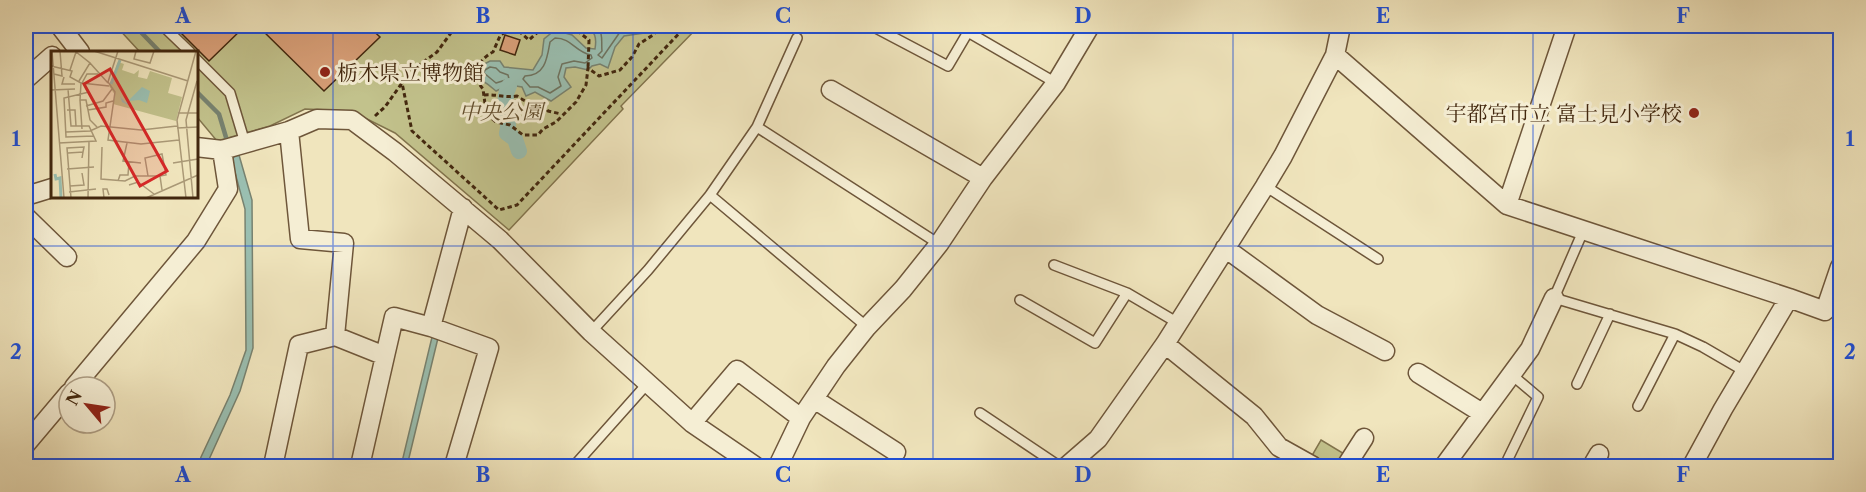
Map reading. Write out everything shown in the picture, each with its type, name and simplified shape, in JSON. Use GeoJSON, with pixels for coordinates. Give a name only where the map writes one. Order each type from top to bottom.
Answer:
{"type":"FeatureCollection","features":[{"type":"Feature","properties":{"kind":"street"},"geometry":{"type":"LineString","coordinates":[[778,466],[801,418],[836,366],[939,244],[983,178],[1056,83],[1090,26]]}},
{"type":"Feature","properties":{"kind":"street"},"geometry":{"type":"LineString","coordinates":[[1067,466],[1098,439],[1165,344],[1265,186],[1335,55],[1341,26]]}},
{"type":"Feature","properties":{"kind":"street"},"geometry":{"type":"LineString","coordinates":[[1507,205],[1567,26]]}},
{"type":"Feature","properties":{"kind":"street"},"geometry":{"type":"LineString","coordinates":[[57,51],[70,39]]}},
{"type":"Feature","properties":{"kind":"street"},"geometry":{"type":"LineString","coordinates":[[1335,55],[1507,205],[1825,310],[1840,267]]}},
{"type":"Feature","properties":{"kind":"street"},"geometry":{"type":"LineString","coordinates":[[26,79],[51,57]]}},
{"type":"Feature","properties":{"kind":"street"},"geometry":{"type":"LineString","coordinates":[[831,90],[983,178]]}},
{"type":"Feature","properties":{"kind":"street"},"geometry":{"type":"LineString","coordinates":[[198,147],[222,150],[289,131],[317,119],[352,120],[500,240],[591,332],[692,423],[755,466]]}},
{"type":"Feature","properties":{"kind":"street"},"geometry":{"type":"LineString","coordinates":[[289,131],[300,238],[344,243],[335,336]]}},
{"type":"Feature","properties":{"kind":"street"},"geometry":{"type":"LineString","coordinates":[[84,375],[196,241],[228,189],[222,150]]}},
{"type":"Feature","properties":{"kind":"street"},"geometry":{"type":"LineString","coordinates":[[26,196],[51,188]]}},
{"type":"Feature","properties":{"kind":"street"},"geometry":{"type":"LineString","coordinates":[[431,327],[463,208]]}},
{"type":"Feature","properties":{"kind":"street"},"geometry":{"type":"LineString","coordinates":[[26,217],[67,257]]}},
{"type":"Feature","properties":{"kind":"street"},"geometry":{"type":"LineString","coordinates":[[1225,248],[1317,315],[1385,351]]}},
{"type":"Feature","properties":{"kind":"street"},"geometry":{"type":"LineString","coordinates":[[1447,465],[1482,412],[1530,349],[1554,298]]}},
{"type":"Feature","properties":{"kind":"street"},"geometry":{"type":"LineString","coordinates":[[1692,466],[1789,298]]}},
{"type":"Feature","properties":{"kind":"street"},"geometry":{"type":"LineString","coordinates":[[360,466],[394,317],[431,327],[489,348],[454,466]]}},
{"type":"Feature","properties":{"kind":"street"},"geometry":{"type":"LineString","coordinates":[[273,466],[299,345],[335,336],[385,356]]}},
{"type":"Feature","properties":{"kind":"street"},"geometry":{"type":"LineString","coordinates":[[1165,344],[1254,416],[1279,447],[1313,466]]}},
{"type":"Feature","properties":{"kind":"street"},"geometry":{"type":"LineString","coordinates":[[692,423],[737,370],[801,418]]}},
{"type":"Feature","properties":{"kind":"street"},"geometry":{"type":"LineString","coordinates":[[1418,374],[1482,412]]}},
{"type":"Feature","properties":{"kind":"street"},"geometry":{"type":"LineString","coordinates":[[814,399],[896,452]]}},
{"type":"Feature","properties":{"kind":"street"},"geometry":{"type":"LineString","coordinates":[[26,444],[57,407]]}},
{"type":"Feature","properties":{"kind":"street"},"geometry":{"type":"LineString","coordinates":[[1346,466],[1364,438]]}},
{"type":"Feature","properties":{"kind":"lane"},"geometry":{"type":"LineString","coordinates":[[163,26],[189,51]]}},
{"type":"Feature","properties":{"kind":"lane"},"geometry":{"type":"LineString","coordinates":[[872,26],[948,66],[968,32],[1056,83]]}},
{"type":"Feature","properties":{"kind":"lane"},"geometry":{"type":"LineString","coordinates":[[591,332],[648,270],[710,195],[757,127],[798,38]]}},
{"type":"Feature","properties":{"kind":"lane"},"geometry":{"type":"LineString","coordinates":[[198,61],[230,93],[245,143]]}},
{"type":"Feature","properties":{"kind":"lane"},"geometry":{"type":"LineString","coordinates":[[757,127],[939,244]]}},
{"type":"Feature","properties":{"kind":"lane"},"geometry":{"type":"LineString","coordinates":[[1265,186],[1378,259]]}},
{"type":"Feature","properties":{"kind":"lane"},"geometry":{"type":"LineString","coordinates":[[710,195],[867,327]]}},
{"type":"Feature","properties":{"kind":"lane"},"geometry":{"type":"LineString","coordinates":[[1584,229],[1554,298],[1675,334],[1746,372]]}},
{"type":"Feature","properties":{"kind":"lane"},"geometry":{"type":"LineString","coordinates":[[1054,265],[1127,293],[1178,323]]}},
{"type":"Feature","properties":{"kind":"lane"},"geometry":{"type":"LineString","coordinates":[[1020,300],[1095,343],[1127,293]]}},
{"type":"Feature","properties":{"kind":"lane"},"geometry":{"type":"LineString","coordinates":[[1577,384],[1610,314]]}},
{"type":"Feature","properties":{"kind":"lane"},"geometry":{"type":"LineString","coordinates":[[1638,406],[1675,334]]}},
{"type":"Feature","properties":{"kind":"lane"},"geometry":{"type":"LineString","coordinates":[[1507,466],[1508,459],[1538,397],[1512,375]]}},
{"type":"Feature","properties":{"kind":"lane"},"geometry":{"type":"LineString","coordinates":[[574,466],[647,384]]}},
{"type":"Feature","properties":{"kind":"lane"},"geometry":{"type":"LineString","coordinates":[[980,413],[1059,466]]}},
{"type":"Feature","properties":{"kind":"path"},"geometry":{"type":"LineString","coordinates":[[361,126],[385,107],[407,74],[437,52],[456,26]]}},
{"type":"Feature","properties":{"kind":"path"},"geometry":{"type":"LineString","coordinates":[[513,26],[529,40],[541,27],[559,26]]}},
{"type":"Feature","properties":{"kind":"path"},"geometry":{"type":"LineString","coordinates":[[520,32],[506,31],[500,36],[493,52],[486,56],[476,68],[473,76],[483,89],[486,111],[490,117],[496,122],[510,125],[524,135],[538,135],[576,102],[586,85],[589,40],[571,26]]}},
{"type":"Feature","properties":{"kind":"path"},"geometry":{"type":"LineString","coordinates":[[588,68],[599,76],[621,70],[639,44],[662,26]]}},
{"type":"Feature","properties":{"kind":"path"},"geometry":{"type":"LineString","coordinates":[[402,82],[412,131],[499,210],[517,205],[686,26]]}},
{"type":"Feature","properties":{"kind":"path"},"geometry":{"type":"LineString","coordinates":[[484,94],[496,94],[506,98],[517,96],[528,103],[536,102],[544,105],[548,111],[561,114]]}},
{"type":"Feature","properties":{"kind":"green space","name":"中央公園"},"geometry":{"type":"Polygon","coordinates":[[[116,26],[699,26],[621,106],[623,109],[509,230],[395,133],[351,111],[305,109],[270,126],[217,141],[198,118],[198,51],[139,51],[116,26]]]}},
{"type":"Feature","properties":{"kind":"green space"},"geometry":{"type":"Polygon","coordinates":[[[1321,440],[1346,455],[1339,466],[1323,466],[1310,459],[1321,440]]]}},
{"type":"Feature","properties":{"kind":"water"},"geometry":{"type":"Polygon","coordinates":[[[586,26],[649,26],[644,33],[624,36],[615,47],[608,68],[600,64],[588,70],[575,67],[566,68],[564,77],[571,87],[551,101],[535,92],[526,96],[522,87],[509,85],[496,91],[482,80],[470,75],[447,75],[454,68],[471,71],[490,61],[500,61],[504,67],[533,70],[542,55],[544,39],[555,30],[572,35],[586,48],[595,49],[595,35],[586,26]]]}},
{"type":"Feature","properties":{"kind":"water"},"geometry":{"type":"Polygon","coordinates":[[[239,155],[252,200],[253,348],[240,391],[206,466],[198,466],[230,395],[246,350],[245,209],[231,158],[239,155]]]}},
{"type":"Feature","properties":{"kind":"water"},"geometry":{"type":"Polygon","coordinates":[[[432,337],[438,338],[407,466],[401,466],[432,337]]]}},
{"type":"Feature","properties":{"kind":"building"},"geometry":{"type":"Polygon","coordinates":[[[174,26],[245,26],[209,61],[174,26]]]}},
{"type":"Feature","properties":{"kind":"building","name":"栃木県立博物館"},"geometry":{"type":"Polygon","coordinates":[[[258,26],[368,26],[380,37],[324,91],[258,26]]]}},
{"type":"Feature","properties":{"kind":"building"},"geometry":{"type":"Polygon","coordinates":[[[505,35],[520,40],[515,55],[500,50],[505,35]]]}},
{"type":"Feature","properties":{"kind":"waterway"},"geometry":{"type":"LineString","coordinates":[[135,26],[159,51]]}},
{"type":"Feature","properties":{"kind":"waterway"},"geometry":{"type":"LineString","coordinates":[[509,86],[506,98],[507,133],[515,139],[519,151]]}},
{"type":"Feature","properties":{"kind":"waterway"},"geometry":{"type":"LineString","coordinates":[[198,93],[219,114],[228,144]]}},
{"type":"Feature","properties":{"kind":"place","name":"栃木県立博物館"},"geometry":{"type":"Point","coordinates":[325,72]}},
{"type":"Feature","properties":{"kind":"place","name":"宇都宮市立 富士見小学校"},"geometry":{"type":"Point","coordinates":[1694,113]}}]}
